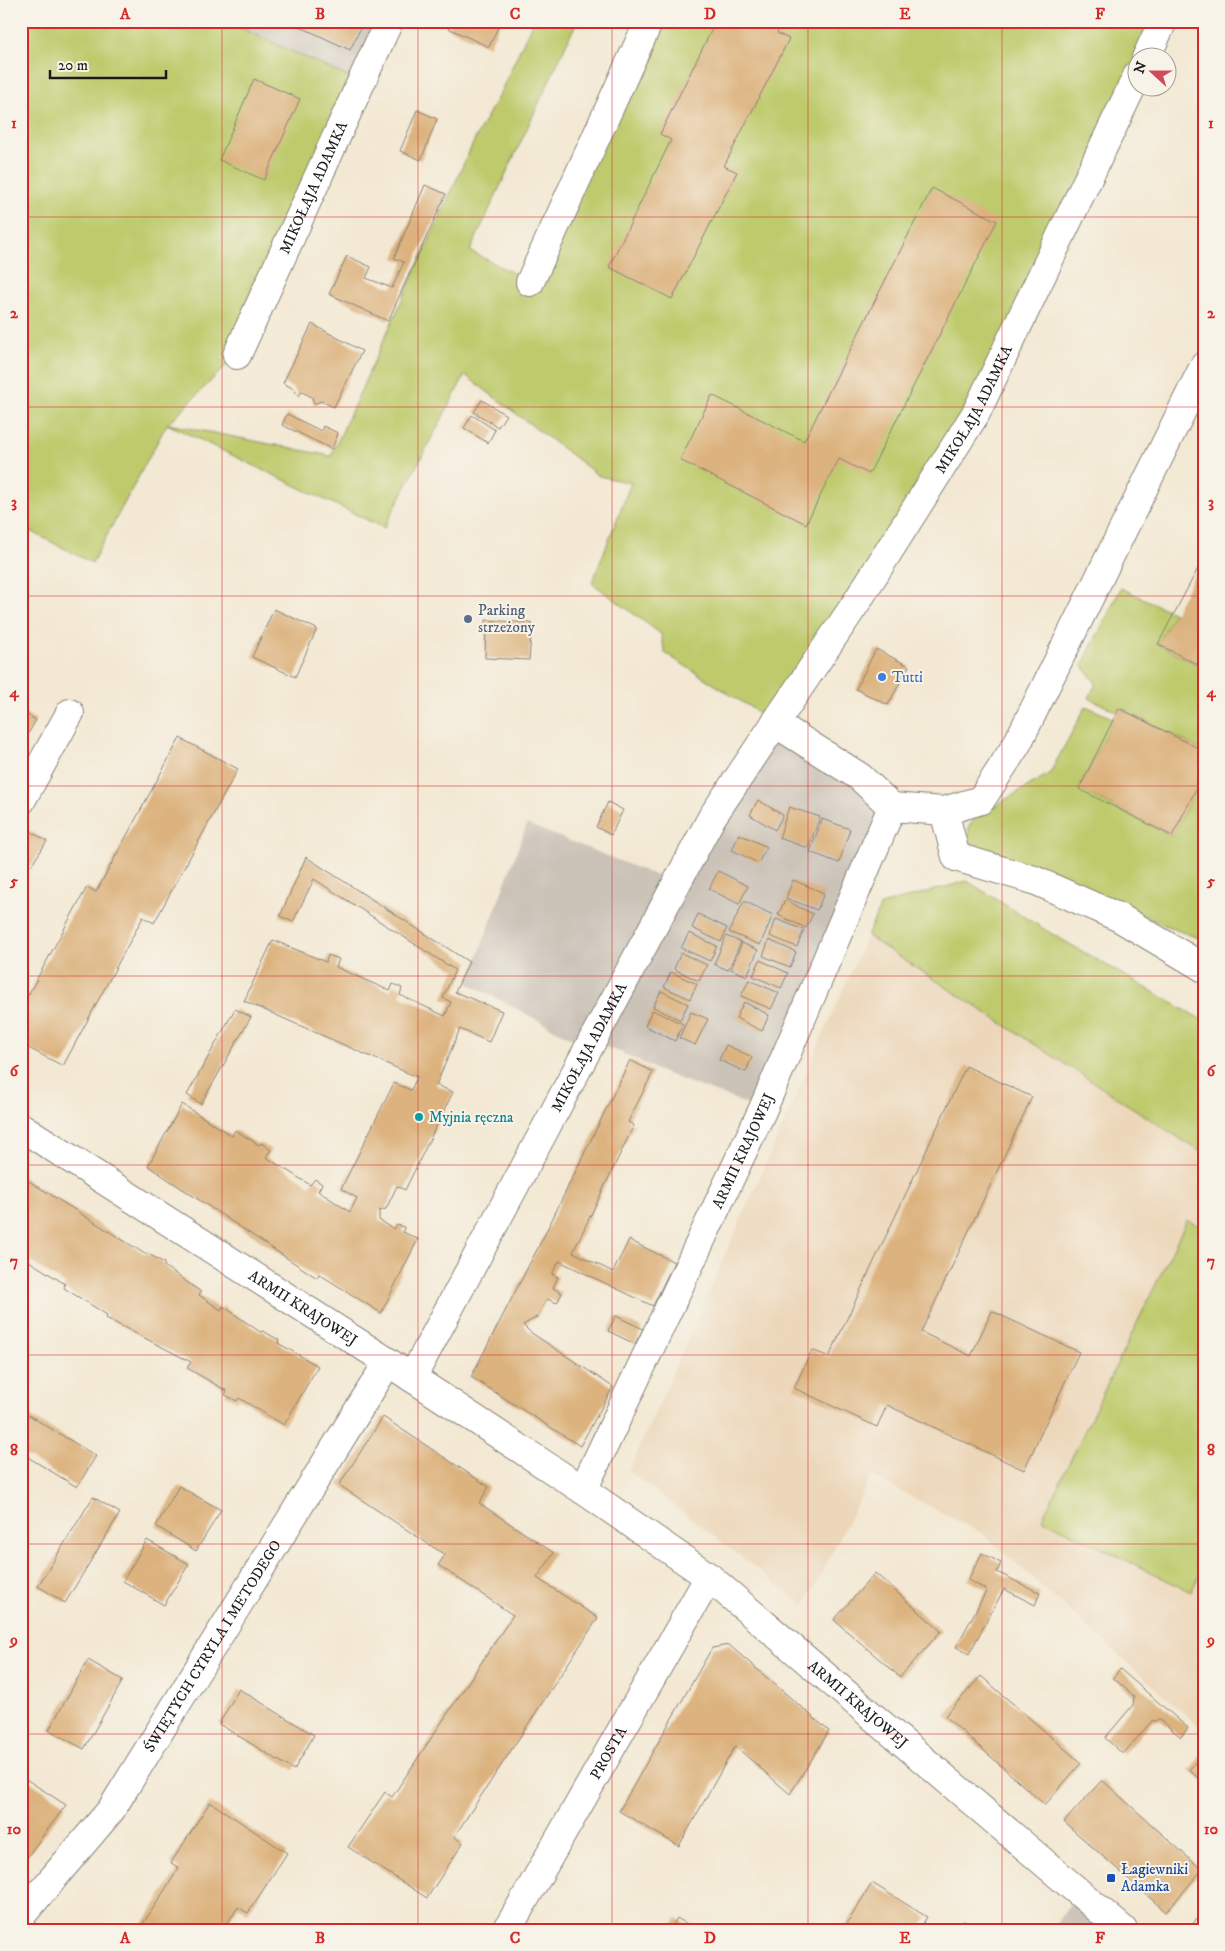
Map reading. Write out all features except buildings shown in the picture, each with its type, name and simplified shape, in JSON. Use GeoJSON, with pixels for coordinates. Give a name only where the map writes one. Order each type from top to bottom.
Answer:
{"type":"FeatureCollection","features":[{"type":"Feature","properties":{"kind":"street","name":"MIKOŁAJA ADAMKA"},"geometry":{"type":"LineString","coordinates":[[237,355],[389,21]]}},
{"type":"Feature","properties":{"kind":"street"},"geometry":{"type":"LineString","coordinates":[[530,282],[649,21]]}},
{"type":"Feature","properties":{"kind":"street"},"geometry":{"type":"LineString","coordinates":[[1151,48],[1163,21]]}},
{"type":"Feature","properties":{"kind":"street","name":"MIKOŁAJA ADAMKA"},"geometry":{"type":"LineString","coordinates":[[412,1378],[712,817],[856,602],[976,413],[1128,95]]}},
{"type":"Feature","properties":{"kind":"street"},"geometry":{"type":"LineString","coordinates":[[775,723],[860,777],[892,807],[944,811],[981,800],[1017,744],[1204,366]]}},
{"type":"Feature","properties":{"kind":"street"},"geometry":{"type":"LineString","coordinates":[[21,801],[70,713]]}},
{"type":"Feature","properties":{"kind":"street","name":"ARMII KRAJOWEJ"},"geometry":{"type":"LineString","coordinates":[[583,1490],[762,1112],[892,807]]}},
{"type":"Feature","properties":{"kind":"street"},"geometry":{"type":"LineString","coordinates":[[944,811],[956,857],[1034,880],[1120,918],[1204,968]]}},
{"type":"Feature","properties":{"kind":"street","name":"ARMII KRAJOWEJ"},"geometry":{"type":"LineString","coordinates":[[21,1127],[388,1362],[583,1490],[709,1577],[1123,1930]]}},
{"type":"Feature","properties":{"kind":"street","name":"ŚWIĘTYCH CYRYLA I METODEGO"},"geometry":{"type":"LineString","coordinates":[[21,1916],[111,1810],[388,1362]]}},
{"type":"Feature","properties":{"kind":"street","name":"PROSTA"},"geometry":{"type":"LineString","coordinates":[[508,1930],[709,1577]]}},
{"type":"Feature","properties":{"kind":"shaded area"},"geometry":{"type":"Polygon","coordinates":[[[233,21],[389,21],[361,83],[232,24],[233,21]]]}},
{"type":"Feature","properties":{"kind":"shaded area"},"geometry":{"type":"Polygon","coordinates":[[[775,723],[892,807],[762,1111],[661,1072],[620,1052],[590,1042],[588,1047],[468,983],[527,824],[677,884],[775,723]]]}},
{"type":"Feature","properties":{"kind":"shaded area"},"geometry":{"type":"Polygon","coordinates":[[[867,936],[1204,1154],[1204,1731],[983,1534],[871,1476],[805,1606],[629,1471],[867,936]]]}},
{"type":"Feature","properties":{"kind":"shaded area"},"geometry":{"type":"Polygon","coordinates":[[[1076,1894],[1116,1930],[1053,1930],[1076,1894]]]}},
{"type":"Feature","properties":{"kind":"green space"},"geometry":{"type":"Polygon","coordinates":[[[21,21],[233,21],[232,24],[361,83],[237,355],[168,424],[331,456],[475,139],[501,91],[533,21],[577,21],[470,251],[529,281],[649,21],[1163,21],[1150,48],[1128,48],[1128,94],[976,413],[775,723],[665,653],[661,634],[592,583],[631,483],[599,476],[465,375],[384,528],[167,424],[92,563],[21,526],[21,21]]]}},
{"type":"Feature","properties":{"kind":"green space"},"geometry":{"type":"Polygon","coordinates":[[[1121,588],[1174,613],[1158,644],[1204,668],[1204,751],[1120,708],[1117,712],[1089,698],[1096,683],[1082,665],[1121,588]]]}},
{"type":"Feature","properties":{"kind":"green space"},"geometry":{"type":"Polygon","coordinates":[[[1086,706],[1114,719],[1079,789],[1172,836],[1204,774],[1204,940],[1157,922],[1066,880],[1019,862],[985,852],[968,840],[969,826],[975,818],[1050,773],[1086,706]]]}},
{"type":"Feature","properties":{"kind":"green space"},"geometry":{"type":"Polygon","coordinates":[[[967,881],[1047,931],[1204,1021],[1204,1154],[867,936],[881,905],[967,881]]]}},
{"type":"Feature","properties":{"kind":"green space"},"geometry":{"type":"Polygon","coordinates":[[[1187,1220],[1204,1228],[1204,1565],[1191,1592],[1042,1519],[1187,1220]]]}},
{"type":"Feature","properties":{"kind":"place","name":"Parking strzeżony"},"geometry":{"type":"Point","coordinates":[468,619]}},
{"type":"Feature","properties":{"kind":"place","name":"Tutti"},"geometry":{"type":"Point","coordinates":[882,677]}},
{"type":"Feature","properties":{"kind":"place","name":"Myjnia ręczna"},"geometry":{"type":"Point","coordinates":[419,1117]}},
{"type":"Feature","properties":{"kind":"place","name":"Łagiewniki Adamka"},"geometry":{"type":"Point","coordinates":[1111,1878]}}]}
